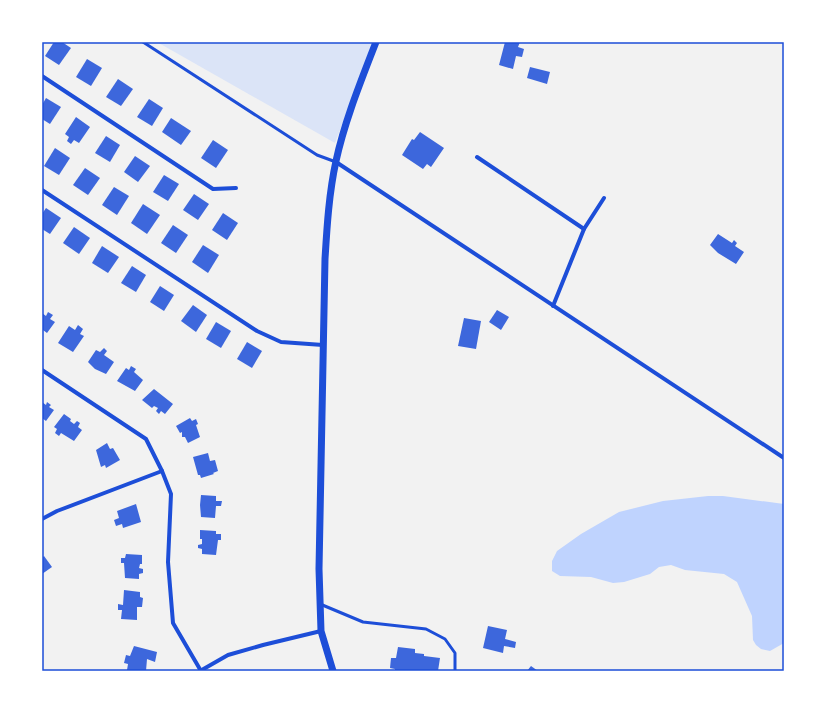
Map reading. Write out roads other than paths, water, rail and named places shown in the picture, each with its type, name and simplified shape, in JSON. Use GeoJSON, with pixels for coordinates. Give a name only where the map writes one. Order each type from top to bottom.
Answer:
{"type":"FeatureCollection","features":[{"type":"Feature","properties":{"kind":"street"},"geometry":{"type":"LineString","coordinates":[[333,671],[321,632],[319,554],[323,345],[328,224],[336,162],[352,106],[376,42]]}},
{"type":"Feature","properties":{"kind":"street"},"geometry":{"type":"LineString","coordinates":[[42,76],[213,189],[236,188]]}},
{"type":"Feature","properties":{"kind":"street"},"geometry":{"type":"LineString","coordinates":[[477,157],[584,229]]}},
{"type":"Feature","properties":{"kind":"street"},"geometry":{"type":"LineString","coordinates":[[336,162],[784,458]]}},
{"type":"Feature","properties":{"kind":"street"},"geometry":{"type":"LineString","coordinates":[[42,190],[257,331],[281,342],[323,345]]}},
{"type":"Feature","properties":{"kind":"street"},"geometry":{"type":"LineString","coordinates":[[553,306],[584,229],[604,198]]}},
{"type":"Feature","properties":{"kind":"street"},"geometry":{"type":"LineString","coordinates":[[42,370],[146,439],[162,470],[171,494],[168,562],[173,623],[201,671],[228,655],[263,645],[321,632]]}},
{"type":"Feature","properties":{"kind":"street"},"geometry":{"type":"LineString","coordinates":[[42,519],[57,511],[162,470]]}},
{"type":"Feature","properties":{"kind":"lane"},"geometry":{"type":"LineString","coordinates":[[143,42],[317,155],[336,162]]}},
{"type":"Feature","properties":{"kind":"lane"},"geometry":{"type":"LineString","coordinates":[[320,604],[363,622],[426,629],[445,639],[455,653],[455,671]]}},
{"type":"Feature","properties":{"kind":"water"},"geometry":{"type":"Polygon","coordinates":[[[708,496],[723,496],[784,504],[784,643],[770,651],[761,649],[753,640],[752,616],[737,582],[724,574],[685,570],[671,565],[659,567],[650,574],[624,582],[613,583],[591,577],[560,576],[552,571],[552,561],[557,551],[581,534],[619,512],[663,501],[708,496]]]}}]}
